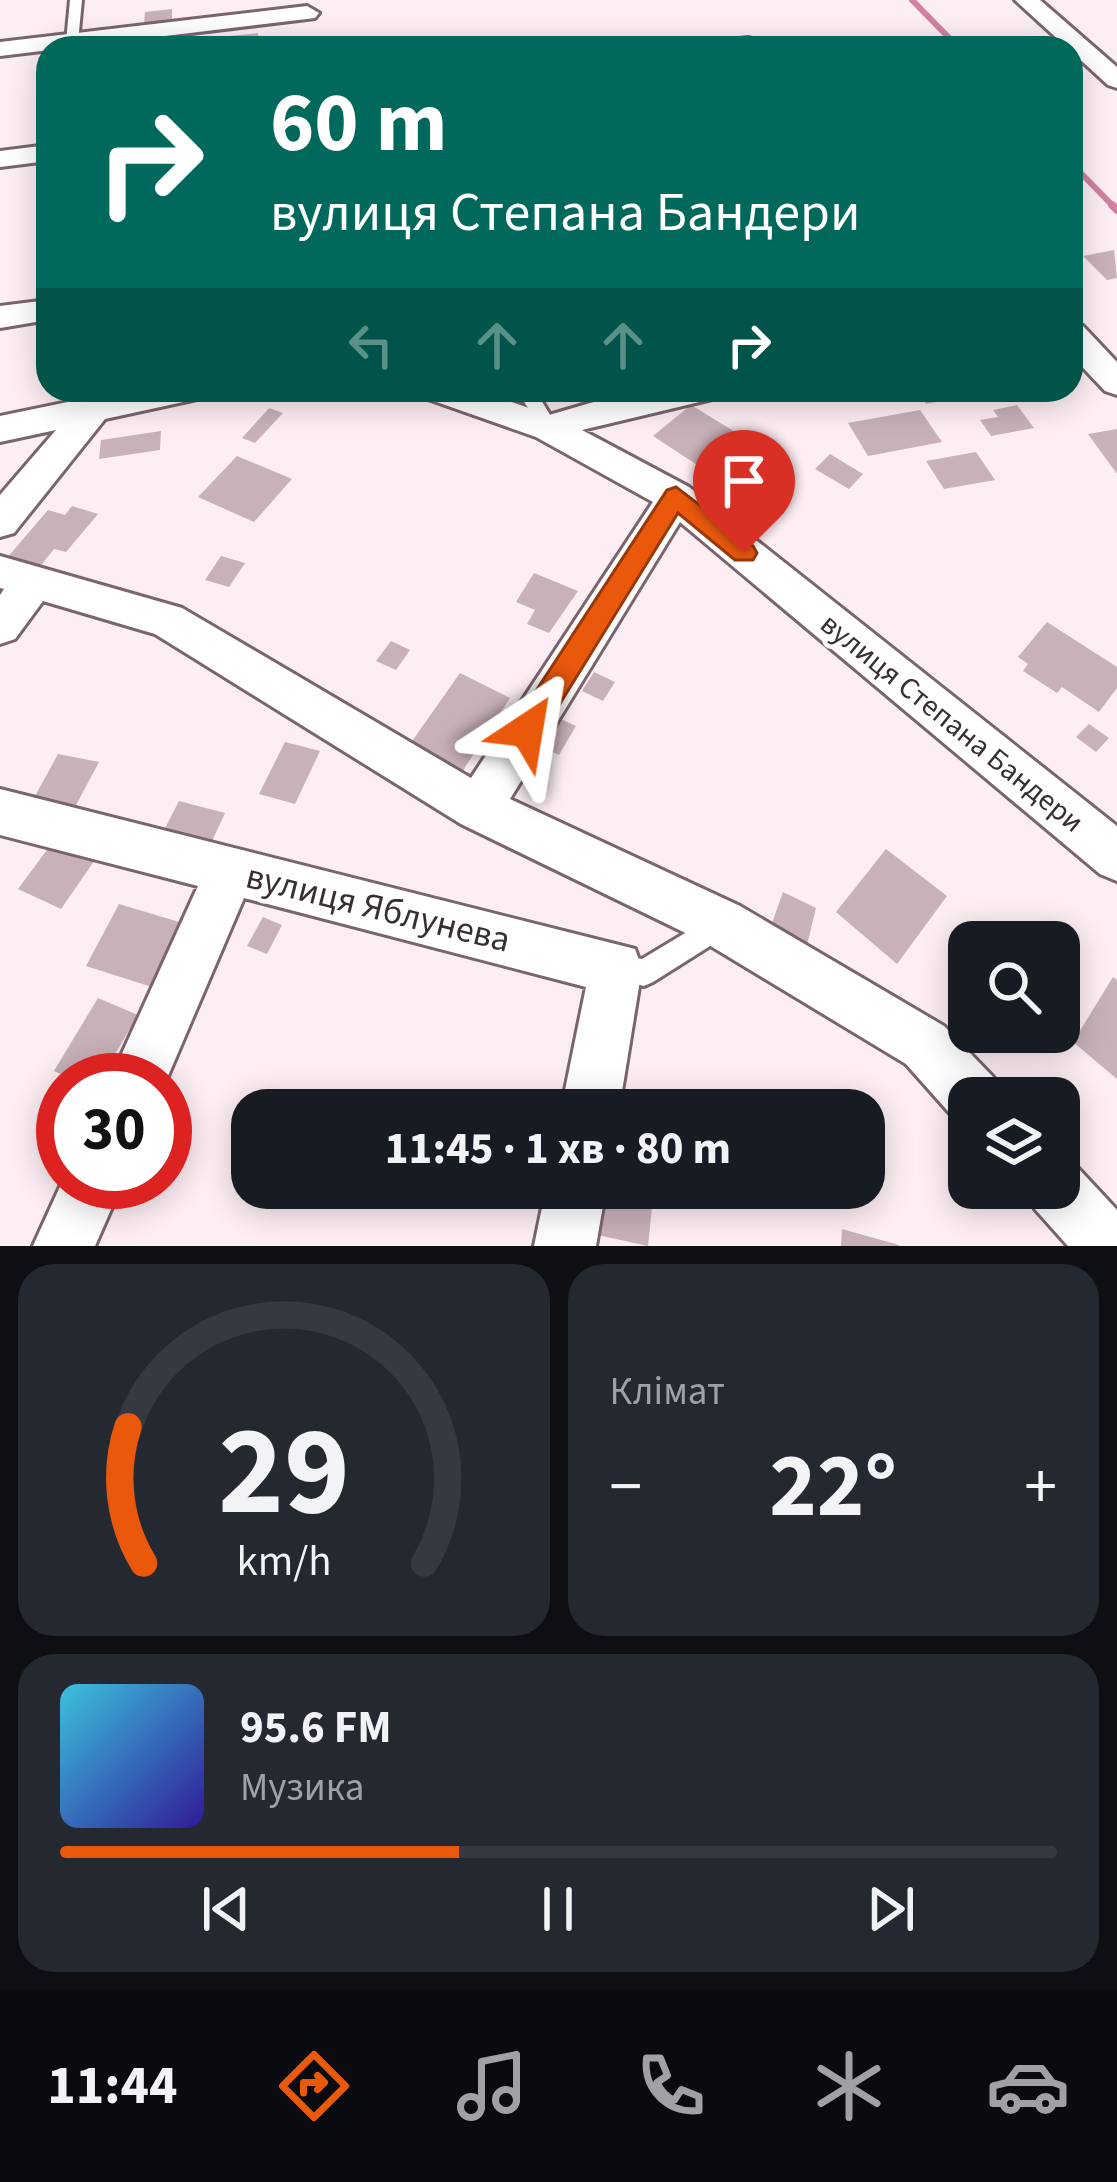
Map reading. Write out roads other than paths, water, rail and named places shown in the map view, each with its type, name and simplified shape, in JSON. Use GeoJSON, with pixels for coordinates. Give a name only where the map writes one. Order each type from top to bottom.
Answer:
{"type":"FeatureCollection","features":[{"type":"Feature","properties":{"kind":"street"},"geometry":{"type":"LineString","coordinates":[[1026,0],[1067,36]]}},
{"type":"Feature","properties":{"kind":"street"},"geometry":{"type":"LineString","coordinates":[[122,36],[307,14]]}},
{"type":"Feature","properties":{"kind":"street"},"geometry":{"type":"LineString","coordinates":[[0,49],[36,46]]}},
{"type":"Feature","properties":{"kind":"street"},"geometry":{"type":"LineString","coordinates":[[1083,50],[1117,80]]}},
{"type":"Feature","properties":{"kind":"street"},"geometry":{"type":"LineString","coordinates":[[0,160],[36,156]]}},
{"type":"Feature","properties":{"kind":"street"},"geometry":{"type":"LineString","coordinates":[[0,317],[36,312]]}},
{"type":"Feature","properties":{"kind":"street"},"geometry":{"type":"LineString","coordinates":[[1083,347],[1117,383]]}},
{"type":"Feature","properties":{"kind":"street"},"geometry":{"type":"LineString","coordinates":[[0,429],[128,402]]}},
{"type":"Feature","properties":{"kind":"street","name":"вулиця Степана Бандери"},"geometry":{"type":"LineString","coordinates":[[474,402],[549,428],[676,496],[1117,857]]}},
{"type":"Feature","properties":{"kind":"street"},"geometry":{"type":"LineString","coordinates":[[549,428],[637,402]]}},
{"type":"Feature","properties":{"kind":"street"},"geometry":{"type":"LineString","coordinates":[[0,522],[94,409]]}},
{"type":"Feature","properties":{"kind":"street"},"geometry":{"type":"LineString","coordinates":[[478,808],[676,496]]}},
{"type":"Feature","properties":{"kind":"street"},"geometry":{"type":"LineString","coordinates":[[0,626],[16,578],[167,620],[478,808],[722,924],[925,1045],[955,1077]]}},
{"type":"Feature","properties":{"kind":"street","name":"вулиця Яблунева"},"geometry":{"type":"LineString","coordinates":[[0,812],[616,968]]}},
{"type":"Feature","properties":{"kind":"street"},"geometry":{"type":"LineString","coordinates":[[150,1053],[231,870]]}},
{"type":"Feature","properties":{"kind":"street"},"geometry":{"type":"LineString","coordinates":[[594,1089],[616,968]]}},
{"type":"Feature","properties":{"kind":"street"},"geometry":{"type":"LineString","coordinates":[[64,1246],[81,1209]]}},
{"type":"Feature","properties":{"kind":"street"},"geometry":{"type":"LineString","coordinates":[[565,1246],[572,1209]]}},
{"type":"Feature","properties":{"kind":"street"},"geometry":{"type":"LineString","coordinates":[[1075,1209],[1109,1246]]}},
{"type":"Feature","properties":{"kind":"lane"},"geometry":{"type":"LineString","coordinates":[[73,36],[76,0]]}},
{"type":"Feature","properties":{"kind":"lane"},"geometry":{"type":"LineString","coordinates":[[533,402],[549,428]]}},
{"type":"Feature","properties":{"kind":"lane"},"geometry":{"type":"LineString","coordinates":[[616,968],[644,974],[722,924]]}},
{"type":"Feature","properties":{"kind":"waterway"},"geometry":{"type":"LineString","coordinates":[[912,0],[947,36]]}},
{"type":"Feature","properties":{"kind":"waterway"},"geometry":{"type":"LineString","coordinates":[[1083,175],[1115,208]]}},
{"type":"Feature","properties":{"kind":"waterway"},"geometry":{"type":"LineString","coordinates":[[1112,205],[1115,208]]}}]}
